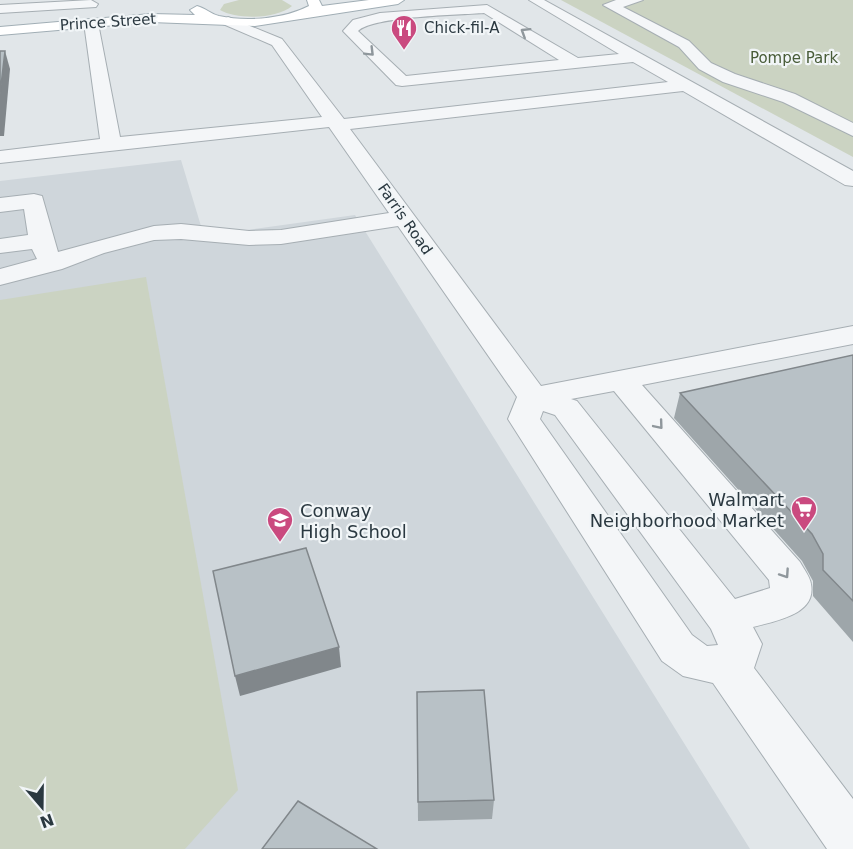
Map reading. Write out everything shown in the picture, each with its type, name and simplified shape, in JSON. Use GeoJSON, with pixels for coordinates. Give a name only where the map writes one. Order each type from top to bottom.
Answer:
{"type":"FeatureCollection","features":[{"type":"Feature","properties":{"kind":"main road"},"geometry":{"type":"LineString","coordinates":[[209,0],[200,5],[198,11],[222,20]]}},
{"type":"Feature","properties":{"kind":"main road","name":"Prince Street"},"geometry":{"type":"LineString","coordinates":[[0,21],[91,10],[172,7],[209,0]]}},
{"type":"Feature","properties":{"kind":"main road"},"geometry":{"type":"LineString","coordinates":[[306,9],[398,0]]}},
{"type":"Feature","properties":{"kind":"main road","name":"Prince Street"},"geometry":{"type":"LineString","coordinates":[[0,30],[91,10],[160,18],[259,21],[306,9]]}},
{"type":"Feature","properties":{"kind":"street"},"geometry":{"type":"LineString","coordinates":[[535,0],[853,180]]}},
{"type":"Feature","properties":{"kind":"street"},"geometry":{"type":"LineString","coordinates":[[637,0],[610,6],[684,44],[705,66],[729,78],[789,98],[853,130]]}},
{"type":"Feature","properties":{"kind":"street"},"geometry":{"type":"LineString","coordinates":[[0,9],[91,10],[111,144]]}},
{"type":"Feature","properties":{"kind":"street"},"geometry":{"type":"LineString","coordinates":[[222,20],[278,42],[284,37],[286,24],[306,9]]}},
{"type":"Feature","properties":{"kind":"street"},"geometry":{"type":"LineString","coordinates":[[575,63],[487,9],[380,17],[363,21],[351,29],[351,34],[398,80],[455,76],[635,57]]}},
{"type":"Feature","properties":{"kind":"street","name":"Farris Road"},"geometry":{"type":"LineString","coordinates":[[278,42],[533,397]]}},
{"type":"Feature","properties":{"kind":"street"},"geometry":{"type":"LineString","coordinates":[[455,76],[491,108]]}},
{"type":"Feature","properties":{"kind":"street"},"geometry":{"type":"LineString","coordinates":[[0,157],[111,144],[491,108],[687,85]]}},
{"type":"Feature","properties":{"kind":"street"},"geometry":{"type":"LineString","coordinates":[[0,205],[34,201],[40,241],[52,264]]}},
{"type":"Feature","properties":{"kind":"street"},"geometry":{"type":"LineString","coordinates":[[0,277],[52,264],[102,246],[156,233],[190,231],[266,238],[404,218]]}},
{"type":"Feature","properties":{"kind":"street"},"geometry":{"type":"LineString","coordinates":[[0,246],[40,241]]}},
{"type":"Feature","properties":{"kind":"street"},"geometry":{"type":"LineString","coordinates":[[533,397],[853,335]]}},
{"type":"Feature","properties":{"kind":"street"},"geometry":{"type":"LineString","coordinates":[[533,397],[524,419],[676,648],[688,659],[709,667],[725,641],[789,597],[791,584],[786,573],[621,380]]}},
{"type":"Feature","properties":{"kind":"street"},"geometry":{"type":"LineString","coordinates":[[533,397],[566,408],[725,641],[853,842]]}},
{"type":"Feature","properties":{"kind":"shaded area","name":"Conway High School"},"geometry":{"type":"Polygon","coordinates":[[[181,160],[204,236],[355,215],[750,849],[0,849],[0,181],[181,160]]]}},
{"type":"Feature","properties":{"kind":"green space"},"geometry":{"type":"Polygon","coordinates":[[[239,0],[282,0],[292,6],[277,14],[257,17],[246,17],[220,10],[224,4],[239,0]]]}},
{"type":"Feature","properties":{"kind":"green space","name":"Pompe Park"},"geometry":{"type":"Polygon","coordinates":[[[561,0],[853,0],[853,157],[561,0]]]}},
{"type":"Feature","properties":{"kind":"green space"},"geometry":{"type":"Polygon","coordinates":[[[146,277],[238,790],[185,849],[0,849],[0,300],[146,277]]]}},
{"type":"Feature","properties":{"kind":"building"},"geometry":{"type":"Polygon","coordinates":[[[0,51],[5,51],[0,94],[0,51]]]}},
{"type":"Feature","properties":{"kind":"building","name":"Walmart Neighborhood Market"},"geometry":{"type":"Polygon","coordinates":[[[853,355],[853,601],[823,570],[823,554],[812,534],[680,393],[853,355]]]}},
{"type":"Feature","properties":{"kind":"building"},"geometry":{"type":"Polygon","coordinates":[[[306,548],[339,647],[235,676],[213,571],[306,548]]]}},
{"type":"Feature","properties":{"kind":"building"},"geometry":{"type":"Polygon","coordinates":[[[484,690],[494,800],[418,802],[417,692],[484,690]]]}},
{"type":"Feature","properties":{"kind":"building"},"geometry":{"type":"Polygon","coordinates":[[[298,801],[377,849],[262,849],[298,801]]]}},
{"type":"Feature","properties":{"kind":"place","name":"Chick-fil-A"},"geometry":{"type":"Point","coordinates":[404,51]}},
{"type":"Feature","properties":{"kind":"place","name":"Walmart Neighborhood Market"},"geometry":{"type":"Point","coordinates":[804,532]}},
{"type":"Feature","properties":{"kind":"place","name":"Conway High School"},"geometry":{"type":"Point","coordinates":[280,543]}}]}
